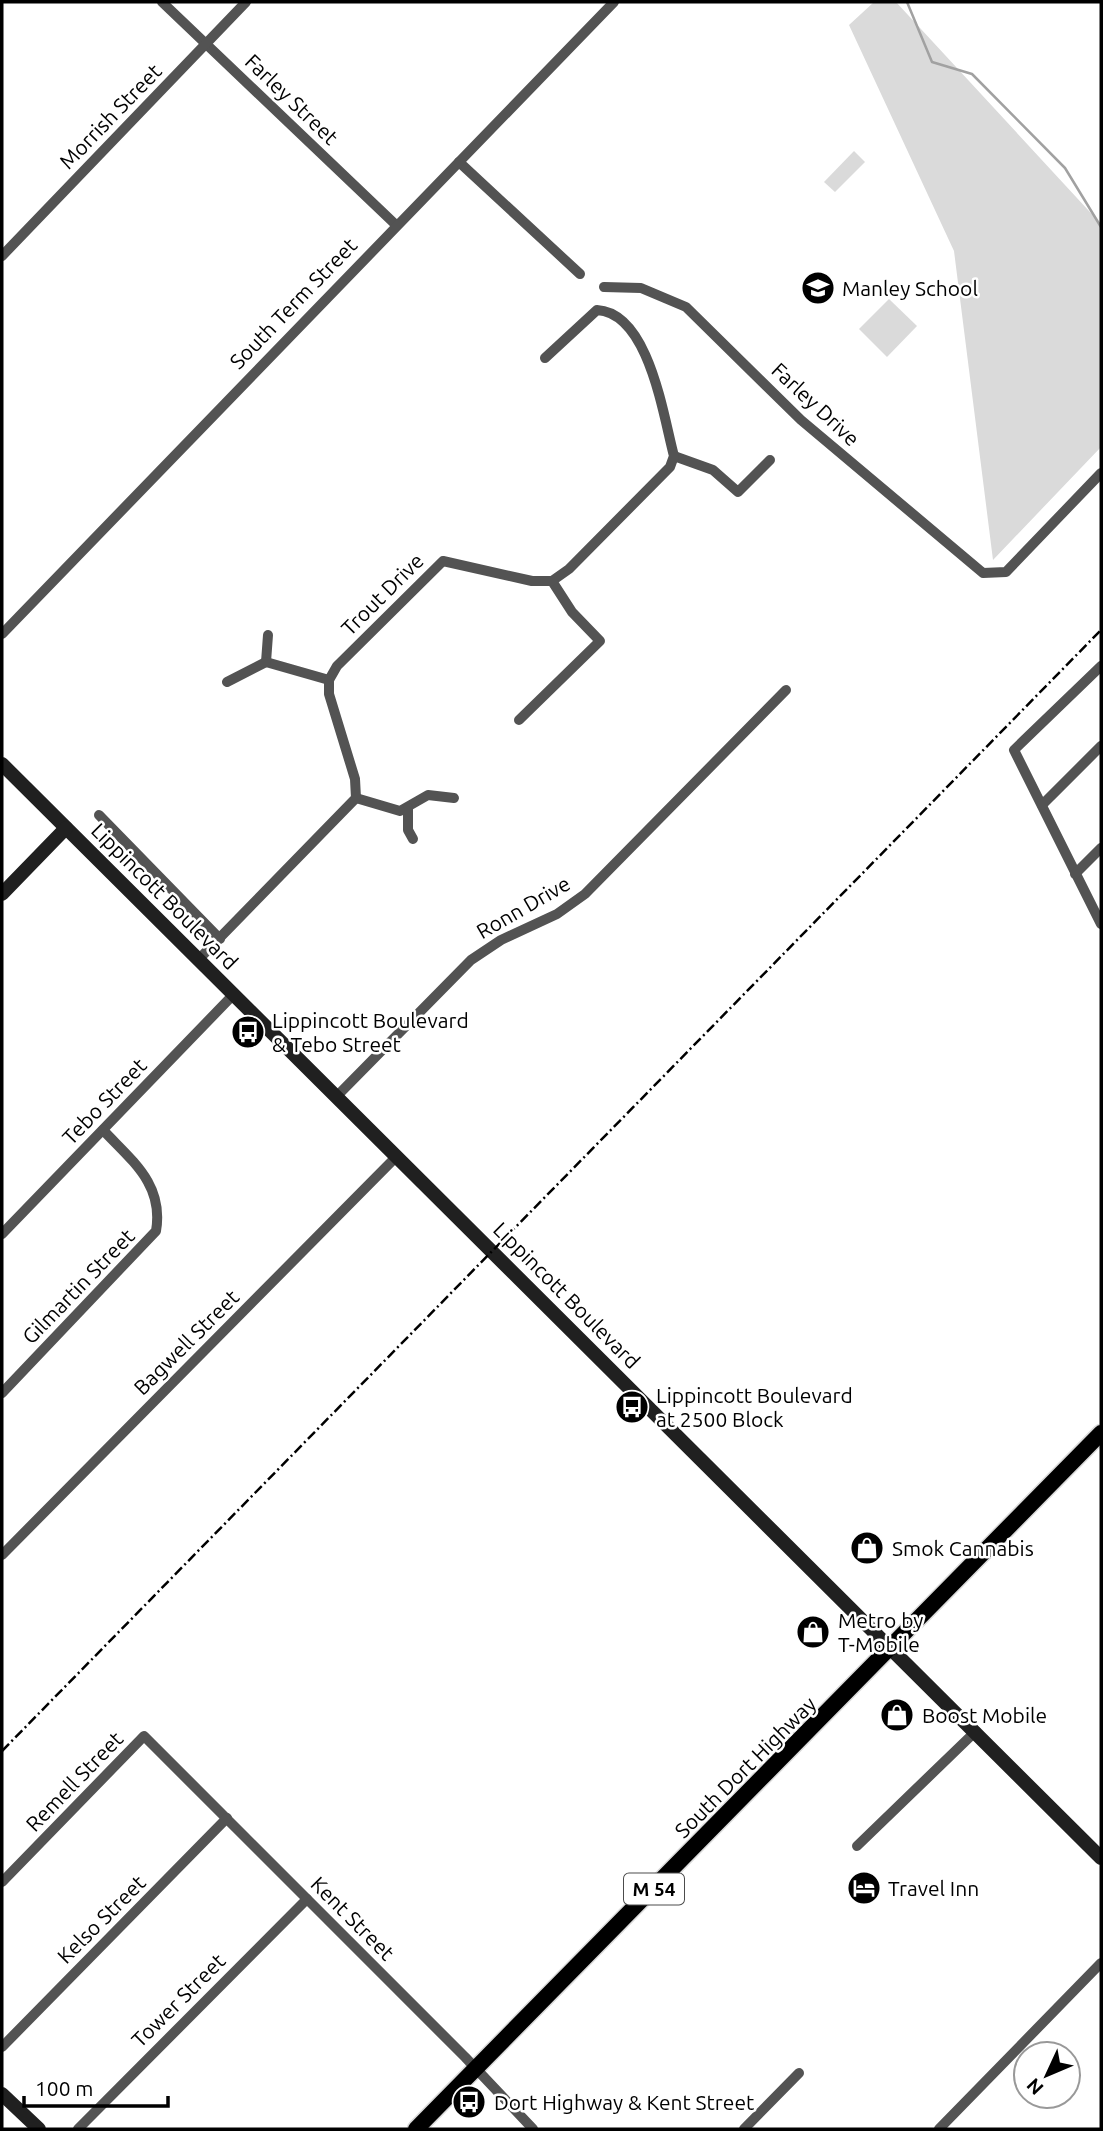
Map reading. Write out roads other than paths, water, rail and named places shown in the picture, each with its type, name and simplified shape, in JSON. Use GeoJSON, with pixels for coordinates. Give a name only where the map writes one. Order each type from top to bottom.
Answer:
{"type":"FeatureCollection","features":[{"type":"Feature","properties":{"kind":"main road","name":"South Dort Highway"},"geometry":{"type":"LineString","coordinates":[[416,2129],[1101,1433]]}},
{"type":"Feature","properties":{"kind":"street","name":"Farley Street"},"geometry":{"type":"LineString","coordinates":[[162,2],[396,225]]}},
{"type":"Feature","properties":{"kind":"street","name":"Morrish Street"},"geometry":{"type":"LineString","coordinates":[[2,256],[246,2]]}},
{"type":"Feature","properties":{"kind":"street","name":"South Term Street"},"geometry":{"type":"LineString","coordinates":[[2,634],[614,2]]}},
{"type":"Feature","properties":{"kind":"street"},"geometry":{"type":"LineString","coordinates":[[459,162],[580,275]]}},
{"type":"Feature","properties":{"kind":"street","name":"Farley Drive"},"geometry":{"type":"LineString","coordinates":[[604,287],[640,288],[686,307],[801,421],[983,573],[1006,572],[1101,473]]}},
{"type":"Feature","properties":{"kind":"street"},"geometry":{"type":"LineString","coordinates":[[520,720],[600,640],[572,612],[552,581],[569,569],[670,467],[674,456],[651,373],[638,339],[609,310],[597,310],[545,358]]}},
{"type":"Feature","properties":{"kind":"street"},"geometry":{"type":"LineString","coordinates":[[674,456],[713,470],[738,492],[770,460]]}},
{"type":"Feature","properties":{"kind":"street","name":"Trout Drive"},"geometry":{"type":"LineString","coordinates":[[329,680],[337,666],[443,561],[531,581],[552,581]]}},
{"type":"Feature","properties":{"kind":"street"},"geometry":{"type":"LineString","coordinates":[[266,662],[268,635]]}},
{"type":"Feature","properties":{"kind":"street"},"geometry":{"type":"LineString","coordinates":[[199,959],[356,798],[355,779],[329,694],[329,680],[266,662],[227,682]]}},
{"type":"Feature","properties":{"kind":"street"},"geometry":{"type":"LineString","coordinates":[[1101,666],[1014,750],[1101,924]]}},
{"type":"Feature","properties":{"kind":"street","name":"Ronn Drive"},"geometry":{"type":"LineString","coordinates":[[337,1096],[471,960],[501,940],[557,914],[585,894],[786,690]]}},
{"type":"Feature","properties":{"kind":"street"},"geometry":{"type":"LineString","coordinates":[[1042,805],[1101,746]]}},
{"type":"Feature","properties":{"kind":"street","name":"Lippincott Boulevard"},"geometry":{"type":"LineString","coordinates":[[2,764],[1101,1858]]}},
{"type":"Feature","properties":{"kind":"street"},"geometry":{"type":"LineString","coordinates":[[356,798],[404,810],[428,795],[454,798]]}},
{"type":"Feature","properties":{"kind":"street"},"geometry":{"type":"LineString","coordinates":[[404,810],[408,830],[413,839]]}},
{"type":"Feature","properties":{"kind":"street"},"geometry":{"type":"LineString","coordinates":[[99,815],[220,939]]}},
{"type":"Feature","properties":{"kind":"street"},"geometry":{"type":"LineString","coordinates":[[2,894],[66,828]]}},
{"type":"Feature","properties":{"kind":"street"},"geometry":{"type":"LineString","coordinates":[[1075,874],[1101,848]]}},
{"type":"Feature","properties":{"kind":"street","name":"Tebo Street"},"geometry":{"type":"LineString","coordinates":[[2,1234],[234,994]]}},
{"type":"Feature","properties":{"kind":"street","name":"Gilmartin Street"},"geometry":{"type":"LineString","coordinates":[[2,1394],[156,1231],[159,1213],[154,1190],[144,1172],[103,1130]]}},
{"type":"Feature","properties":{"kind":"street","name":"Bagwell Street"},"geometry":{"type":"LineString","coordinates":[[2,1555],[397,1156]]}},
{"type":"Feature","properties":{"kind":"street"},"geometry":{"type":"LineString","coordinates":[[857,1846],[976,1731]]}},
{"type":"Feature","properties":{"kind":"street","name":"Kent Street"},"geometry":{"type":"LineString","coordinates":[[144,1736],[533,2129]]}},
{"type":"Feature","properties":{"kind":"street","name":"Remell Street"},"geometry":{"type":"LineString","coordinates":[[2,1882],[144,1736]]}},
{"type":"Feature","properties":{"kind":"street","name":"Kelso Street"},"geometry":{"type":"LineString","coordinates":[[2,2046],[227,1818]]}},
{"type":"Feature","properties":{"kind":"street","name":"Tower Street"},"geometry":{"type":"LineString","coordinates":[[78,2129],[307,1899]]}},
{"type":"Feature","properties":{"kind":"street"},"geometry":{"type":"LineString","coordinates":[[939,2129],[1101,1963]]}},
{"type":"Feature","properties":{"kind":"street"},"geometry":{"type":"LineString","coordinates":[[744,2129],[799,2073]]}},
{"type":"Feature","properties":{"kind":"street"},"geometry":{"type":"LineString","coordinates":[[2,2094],[38,2129]]}},
{"type":"Feature","properties":{"kind":"waterway"},"geometry":{"type":"LineString","coordinates":[[907,2],[932,62],[972,74],[1065,168],[1101,227]]}},
{"type":"Feature","properties":{"kind":"railway"},"geometry":{"type":"LineString","coordinates":[[2,1751],[1101,630]]}},
{"type":"Feature","properties":{"kind":"place","name":"Manley School"},"geometry":{"type":"Point","coordinates":[818,288]}},
{"type":"Feature","properties":{"kind":"place","name":"Lippincott Boulevard & Tebo Street"},"geometry":{"type":"Point","coordinates":[248,1032]}},
{"type":"Feature","properties":{"kind":"place","name":"Lippincott Boulevard at 2500 Block"},"geometry":{"type":"Point","coordinates":[632,1407]}},
{"type":"Feature","properties":{"kind":"place","name":"Smok Cannabis"},"geometry":{"type":"Point","coordinates":[867,1548]}},
{"type":"Feature","properties":{"kind":"place","name":"Metro by T-Mobile"},"geometry":{"type":"Point","coordinates":[813,1632]}},
{"type":"Feature","properties":{"kind":"place","name":"Boost Mobile"},"geometry":{"type":"Point","coordinates":[897,1715]}},
{"type":"Feature","properties":{"kind":"place","name":"Travel Inn"},"geometry":{"type":"Point","coordinates":[864,1888]}},
{"type":"Feature","properties":{"kind":"place","name":"Dort Highway & Kent Street"},"geometry":{"type":"Point","coordinates":[469,2102]}}]}
